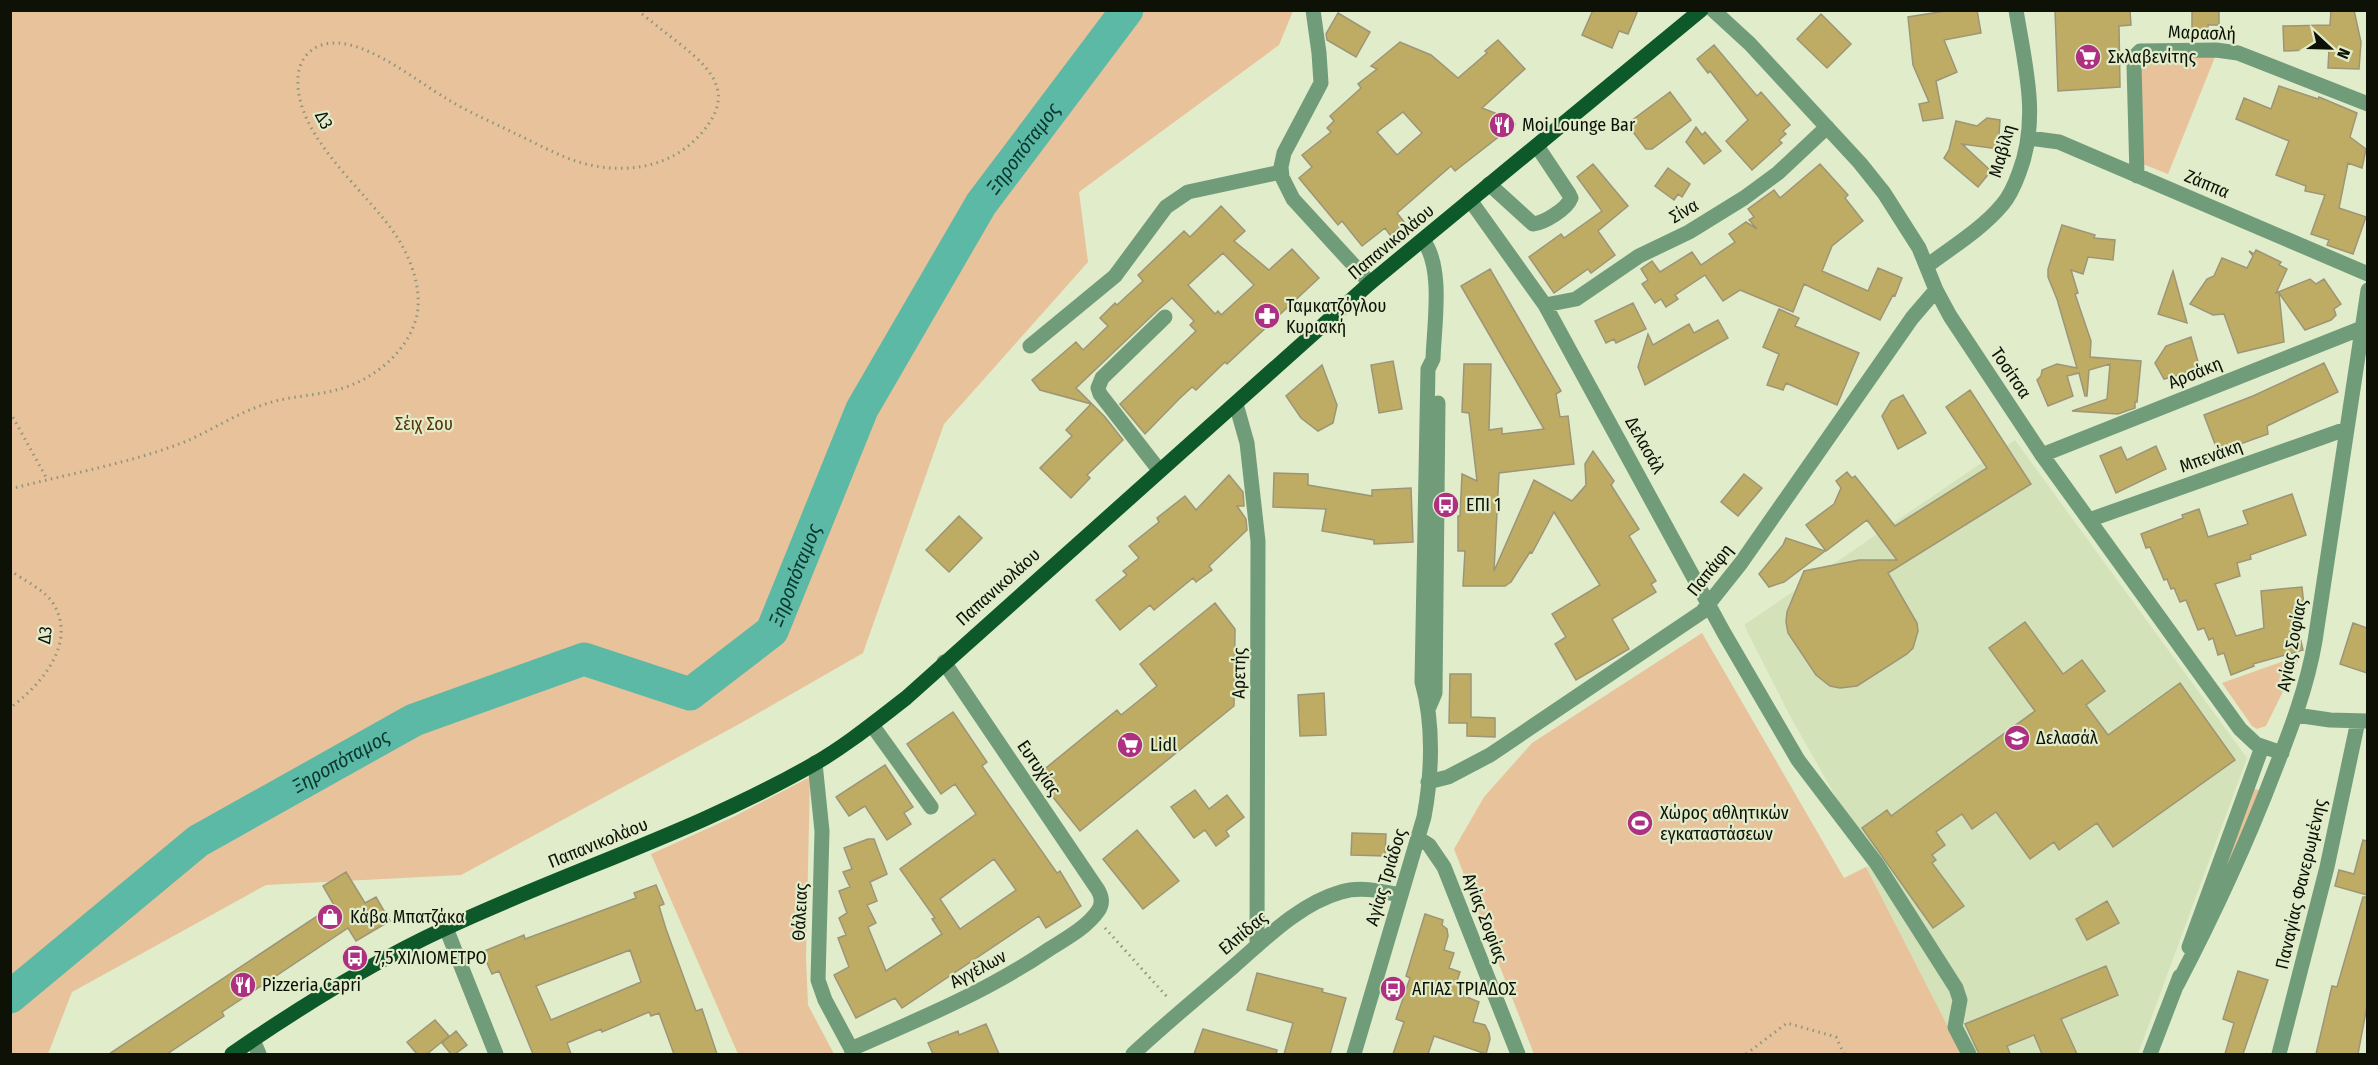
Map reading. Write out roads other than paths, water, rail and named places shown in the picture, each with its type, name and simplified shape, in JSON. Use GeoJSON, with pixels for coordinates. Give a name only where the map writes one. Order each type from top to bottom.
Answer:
{"type":"FeatureCollection","features":[{"type":"Feature","properties":{"kind":"main road","name":"Παπανικολάου"},"geometry":{"type":"LineString","coordinates":[[232,1054],[332,988],[381,960],[446,928],[712,816],[815,763],[872,725],[1370,283],[1701,10]]}},
{"type":"Feature","properties":{"kind":"street"},"geometry":{"type":"LineString","coordinates":[[1313,10],[1320,52],[1321,83],[1288,144],[1281,172],[1286,188],[1293,199],[1370,283]]}},
{"type":"Feature","properties":{"kind":"street","name":"Τοσίτσα"},"geometry":{"type":"LineString","coordinates":[[1713,10],[1738,32],[1827,127],[1884,193],[1919,249],[1950,316],[2042,455],[2240,729],[2251,741],[2282,753]]}},
{"type":"Feature","properties":{"kind":"street","name":"Μαβίλη"},"geometry":{"type":"LineString","coordinates":[[1928,266],[2003,204],[2018,175],[2029,138],[2031,108],[2016,10]]}},
{"type":"Feature","properties":{"kind":"street","name":"Μαρασλή"},"geometry":{"type":"LineString","coordinates":[[2137,176],[2135,56],[2140,51],[2229,51],[2254,58],[2367,104]]}},
{"type":"Feature","properties":{"kind":"street","name":"Σίνα"},"geometry":{"type":"LineString","coordinates":[[1545,304],[1576,299],[1640,256],[1689,232],[1744,198],[1778,172],[1827,127]]}},
{"type":"Feature","properties":{"kind":"street","name":"Ζάππα"},"geometry":{"type":"LineString","coordinates":[[2029,138],[2053,140],[2367,274]]}},
{"type":"Feature","properties":{"kind":"street"},"geometry":{"type":"LineString","coordinates":[[1489,184],[1533,224],[1540,223],[1567,206],[1571,198],[1569,194],[1537,146]]}},
{"type":"Feature","properties":{"kind":"street"},"geometry":{"type":"LineString","coordinates":[[1030,346],[1115,276],[1166,207],[1188,192],[1281,172]]}},
{"type":"Feature","properties":{"kind":"street","name":"Δελασάλ"},"geometry":{"type":"LineString","coordinates":[[1470,200],[1545,304],[1798,760],[1877,864],[1956,988],[1959,1000],[1955,1027],[1969,1054]]}},
{"type":"Feature","properties":{"kind":"street","name":"Αγίας Τριάδος"},"geometry":{"type":"LineString","coordinates":[[1354,1054],[1424,818],[1428,782],[1429,707],[1422,682],[1428,369],[1433,359],[1435,269],[1430,249],[1423,240]]}},
{"type":"Feature","properties":{"kind":"street","name":"Παπάφη"},"geometry":{"type":"LineString","coordinates":[[1428,782],[1448,777],[1490,755],[1690,622],[1709,603],[1780,509],[1912,318],[1936,290]]}},
{"type":"Feature","properties":{"kind":"street","name":"Αγίας Σοφίας"},"geometry":{"type":"LineString","coordinates":[[2177,985],[2228,881],[2282,753],[2296,715],[2312,658],[2367,290]]}},
{"type":"Feature","properties":{"kind":"street"},"geometry":{"type":"LineString","coordinates":[[1159,470],[1098,388],[1105,374],[1165,317]]}},
{"type":"Feature","properties":{"kind":"street","name":"Αρσάκη"},"geometry":{"type":"LineString","coordinates":[[2042,455],[2362,328]]}},
{"type":"Feature","properties":{"kind":"street","name":"Αρετής"},"geometry":{"type":"LineString","coordinates":[[1236,404],[1247,443],[1258,541],[1257,946]]}},
{"type":"Feature","properties":{"kind":"street","name":"Μπενάκη"},"geometry":{"type":"LineString","coordinates":[[2089,520],[2346,429]]}},
{"type":"Feature","properties":{"kind":"street","name":"Ευτυχίας"},"geometry":{"type":"LineString","coordinates":[[944,662],[1101,896],[1099,908],[1094,916]]}},
{"type":"Feature","properties":{"kind":"street"},"geometry":{"type":"LineString","coordinates":[[2296,715],[2330,720],[2362,721]]}},
{"type":"Feature","properties":{"kind":"street","name":"Παναγίας Φανερωμένης"},"geometry":{"type":"LineString","coordinates":[[2279,1054],[2362,721]]}},
{"type":"Feature","properties":{"kind":"street"},"geometry":{"type":"LineString","coordinates":[[872,725],[931,807]]}},
{"type":"Feature","properties":{"kind":"street","name":"Αγίας Σοφίας"},"geometry":{"type":"LineString","coordinates":[[2150,1054],[2262,747]]}},
{"type":"Feature","properties":{"kind":"street","name":"Θάλειας"},"geometry":{"type":"LineString","coordinates":[[815,763],[822,831],[818,980],[825,1000],[852,1052]]}},
{"type":"Feature","properties":{"kind":"street","name":"Αγίας Σοφίας"},"geometry":{"type":"LineString","coordinates":[[1418,838],[1429,845],[1444,867],[1518,1054]]}},
{"type":"Feature","properties":{"kind":"street","name":"Ελπίδας"},"geometry":{"type":"LineString","coordinates":[[1133,1054],[1180,1011],[1293,917],[1331,895],[1343,891],[1363,890],[1400,895]]}},
{"type":"Feature","properties":{"kind":"street","name":"Αγγέλων"},"geometry":{"type":"LineString","coordinates":[[852,1052],[998,982],[1066,938],[1094,916]]}},
{"type":"Feature","properties":{"kind":"street"},"geometry":{"type":"LineString","coordinates":[[446,928],[496,1054]]}},
{"type":"Feature","properties":{"kind":"street"},"geometry":{"type":"LineString","coordinates":[[253,1040],[260,1054]]}},
{"type":"Feature","properties":{"kind":"waterway","name":"Ξηροπόταμος"},"geometry":{"type":"LineString","coordinates":[[10,997],[198,841],[414,720],[584,659],[690,694],[772,631],[862,409],[981,204],[1127,10]]}},
{"type":"Feature","properties":{"kind":"place","name":"Σκλαβενίτης"},"geometry":{"type":"Point","coordinates":[2088,57]}},
{"type":"Feature","properties":{"kind":"place","name":"Moi Lounge Bar"},"geometry":{"type":"Point","coordinates":[1502,125]}},
{"type":"Feature","properties":{"kind":"place","name":"Ταμκατζόγλου Κυριακή"},"geometry":{"type":"Point","coordinates":[1267,316]}},
{"type":"Feature","properties":{"kind":"place","name":"ΕΠΙ 1"},"geometry":{"type":"Point","coordinates":[1446,505]}},
{"type":"Feature","properties":{"kind":"place","name":"Δελασάλ"},"geometry":{"type":"Point","coordinates":[2017,738]}},
{"type":"Feature","properties":{"kind":"place","name":"Lidl"},"geometry":{"type":"Point","coordinates":[1130,745]}},
{"type":"Feature","properties":{"kind":"place","name":"Χώρος αθλητικών εγκαταστάσεων"},"geometry":{"type":"Point","coordinates":[1640,823]}},
{"type":"Feature","properties":{"kind":"place","name":"Κάβα Μπατζάκα"},"geometry":{"type":"Point","coordinates":[330,917]}},
{"type":"Feature","properties":{"kind":"place","name":"7,5 ΧΙΛΙΟΜΕΤΡΟ"},"geometry":{"type":"Point","coordinates":[355,958]}},
{"type":"Feature","properties":{"kind":"place","name":"Pizzeria Capri"},"geometry":{"type":"Point","coordinates":[243,985]}},
{"type":"Feature","properties":{"kind":"place","name":"ΑΓΙΑΣ ΤΡΙΑΔΟΣ"},"geometry":{"type":"Point","coordinates":[1393,989]}},
{"type":"Feature","properties":{"kind":"park label","name":"Σέιχ Σου"},"geometry":{"type":"Point","coordinates":[424,424]}}]}
